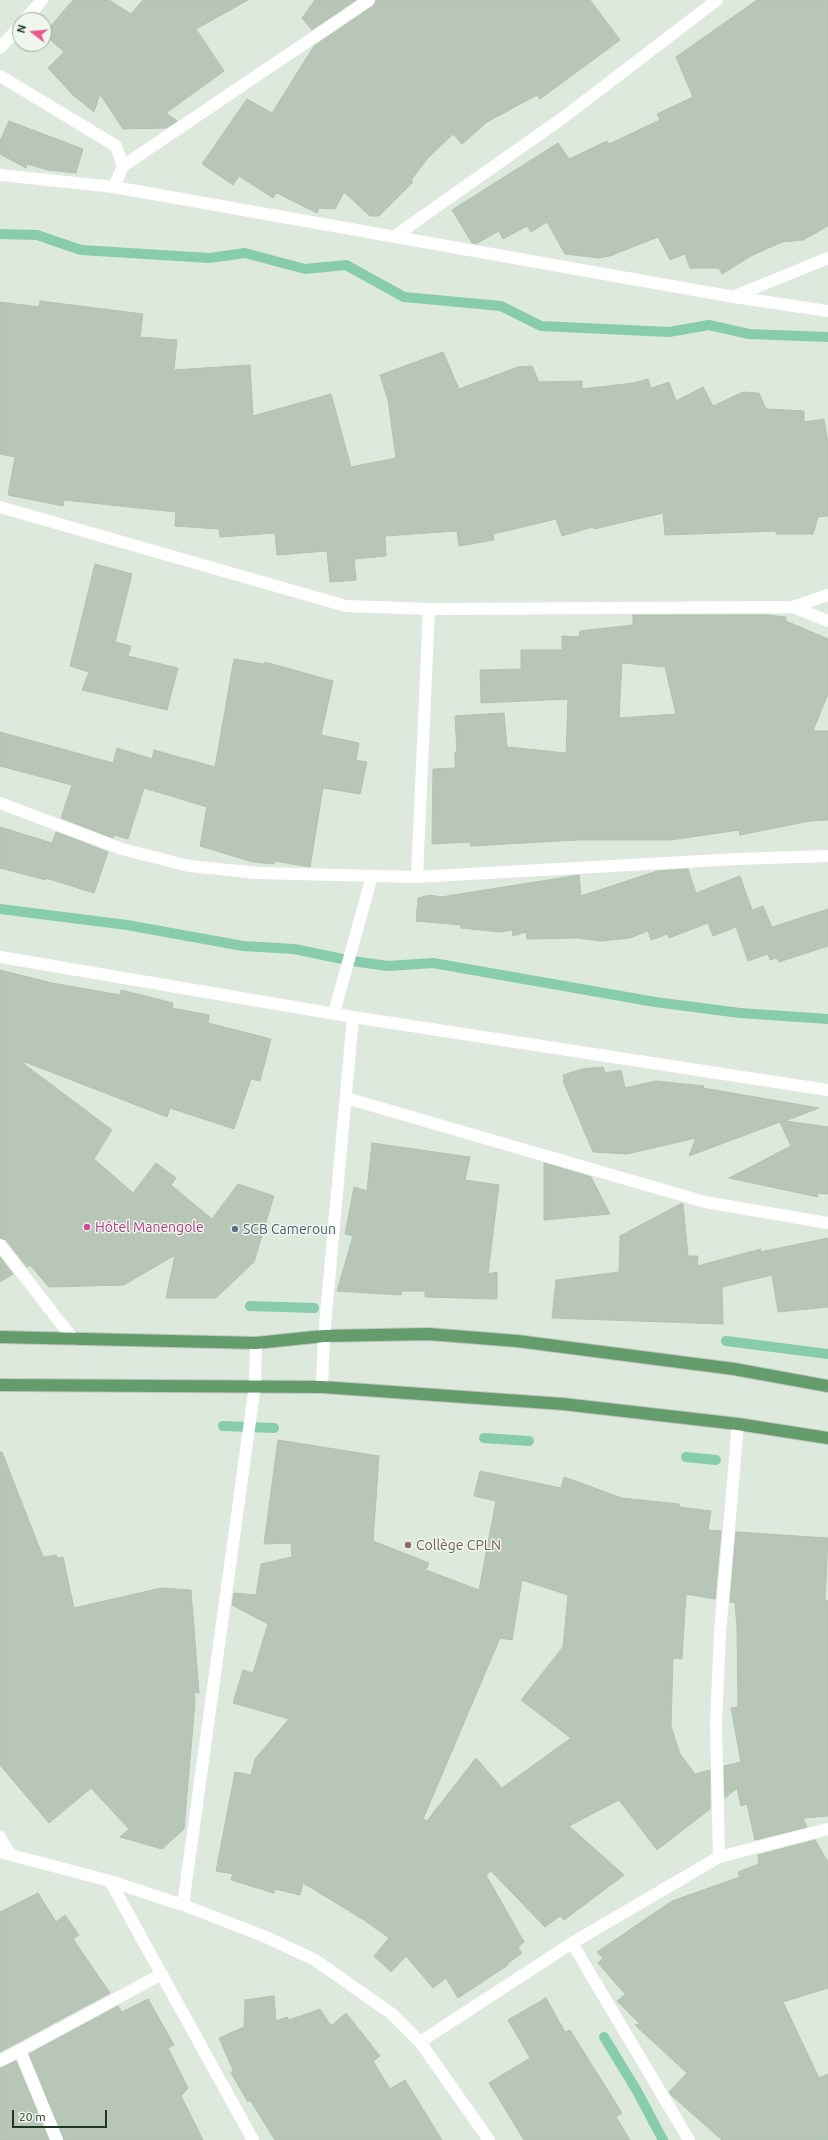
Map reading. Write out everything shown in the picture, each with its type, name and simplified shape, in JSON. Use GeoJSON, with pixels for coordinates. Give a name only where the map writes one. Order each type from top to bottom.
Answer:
{"type":"FeatureCollection","features":[{"type":"Feature","properties":{"kind":"main road"},"geometry":{"type":"LineString","coordinates":[[0,1337],[256,1343],[324,1336],[428,1334],[517,1341],[734,1369],[828,1386]]}},
{"type":"Feature","properties":{"kind":"main road"},"geometry":{"type":"LineString","coordinates":[[0,1385],[256,1385],[322,1387],[563,1404],[738,1424],[828,1438]]}},
{"type":"Feature","properties":{"kind":"street"},"geometry":{"type":"LineString","coordinates":[[32,12],[42,0]]}},
{"type":"Feature","properties":{"kind":"street"},"geometry":{"type":"LineString","coordinates":[[114,187],[123,166],[369,0]]}},
{"type":"Feature","properties":{"kind":"street"},"geometry":{"type":"LineString","coordinates":[[395,236],[564,117],[717,0]]}},
{"type":"Feature","properties":{"kind":"street"},"geometry":{"type":"LineString","coordinates":[[0,48],[12,35]]}},
{"type":"Feature","properties":{"kind":"street"},"geometry":{"type":"LineString","coordinates":[[0,76],[116,146],[123,166]]}},
{"type":"Feature","properties":{"kind":"street"},"geometry":{"type":"LineString","coordinates":[[0,175],[114,187],[734,297],[828,311]]}},
{"type":"Feature","properties":{"kind":"street"},"geometry":{"type":"LineString","coordinates":[[734,297],[828,258]]}},
{"type":"Feature","properties":{"kind":"street"},"geometry":{"type":"LineString","coordinates":[[0,507],[346,606],[429,609],[793,607],[828,595]]}},
{"type":"Feature","properties":{"kind":"street"},"geometry":{"type":"LineString","coordinates":[[793,607],[828,621]]}},
{"type":"Feature","properties":{"kind":"street"},"geometry":{"type":"LineString","coordinates":[[417,877],[429,609]]}},
{"type":"Feature","properties":{"kind":"street"},"geometry":{"type":"LineString","coordinates":[[0,803],[122,849],[189,866],[258,873],[417,877],[736,859],[828,856]]}},
{"type":"Feature","properties":{"kind":"street"},"geometry":{"type":"LineString","coordinates":[[334,1013],[372,876]]}},
{"type":"Feature","properties":{"kind":"street"},"geometry":{"type":"LineString","coordinates":[[0,957],[354,1017],[828,1090]]}},
{"type":"Feature","properties":{"kind":"street"},"geometry":{"type":"LineString","coordinates":[[322,1387],[324,1336],[354,1017]]}},
{"type":"Feature","properties":{"kind":"street"},"geometry":{"type":"LineString","coordinates":[[346,1098],[705,1202],[828,1223]]}},
{"type":"Feature","properties":{"kind":"street"},"geometry":{"type":"LineString","coordinates":[[0,1245],[73,1338]]}},
{"type":"Feature","properties":{"kind":"street"},"geometry":{"type":"LineString","coordinates":[[182,1905],[256,1385],[256,1343]]}},
{"type":"Feature","properties":{"kind":"street"},"geometry":{"type":"LineString","coordinates":[[719,1857],[716,1724],[718,1670],[738,1424]]}},
{"type":"Feature","properties":{"kind":"street"},"geometry":{"type":"LineString","coordinates":[[420,2042],[572,1943],[719,1857],[828,1829]]}},
{"type":"Feature","properties":{"kind":"street"},"geometry":{"type":"LineString","coordinates":[[0,1837],[5,1853],[110,1881],[182,1905],[266,1937],[315,1960],[392,2014],[420,2042],[489,2140]]}},
{"type":"Feature","properties":{"kind":"street"},"geometry":{"type":"LineString","coordinates":[[110,1881],[253,2140]]}},
{"type":"Feature","properties":{"kind":"street"},"geometry":{"type":"LineString","coordinates":[[572,1943],[689,2140]]}},
{"type":"Feature","properties":{"kind":"street"},"geometry":{"type":"LineString","coordinates":[[0,2061],[162,1974]]}},
{"type":"Feature","properties":{"kind":"street"},"geometry":{"type":"LineString","coordinates":[[20,2050],[58,2140]]}},
{"type":"Feature","properties":{"kind":"building"},"geometry":{"type":"Polygon","coordinates":[[[73,0],[109,0],[131,14],[143,0],[248,0],[196,29],[224,71],[166,113],[177,121],[166,128],[123,129],[100,94],[94,112],[73,95],[48,68],[64,52],[52,41],[52,25],[73,0]]]}},
{"type":"Feature","properties":{"kind":"building"},"geometry":{"type":"Polygon","coordinates":[[[315,0],[356,0],[312,30],[302,18],[315,0]]]}},
{"type":"Feature","properties":{"kind":"building"},"geometry":{"type":"Polygon","coordinates":[[[376,0],[590,0],[620,40],[540,99],[537,95],[487,122],[462,144],[453,134],[428,158],[411,180],[413,182],[379,216],[370,216],[344,192],[335,209],[319,208],[317,213],[277,193],[273,198],[239,176],[233,185],[202,164],[247,99],[272,113],[314,46],[373,6],[376,0]]]}},
{"type":"Feature","properties":{"kind":"building"},"geometry":{"type":"Polygon","coordinates":[[[757,0],[828,0],[828,226],[803,240],[782,242],[751,256],[722,274],[719,268],[690,268],[685,254],[670,260],[658,237],[610,256],[599,258],[565,254],[547,222],[531,232],[527,226],[503,239],[499,231],[476,244],[472,243],[452,210],[558,143],[569,159],[607,141],[609,144],[660,120],[657,114],[693,97],[676,57],[757,0]]]}},
{"type":"Feature","properties":{"kind":"building"},"geometry":{"type":"Polygon","coordinates":[[[9,121],[83,149],[76,173],[48,170],[27,164],[26,168],[0,154],[0,141],[9,121]]]}},
{"type":"Feature","properties":{"kind":"building"},"geometry":{"type":"Polygon","coordinates":[[[40,301],[143,314],[140,337],[177,340],[174,370],[250,365],[253,416],[331,394],[351,467],[396,458],[388,400],[380,375],[443,352],[459,389],[518,367],[532,366],[539,382],[582,381],[582,389],[633,383],[648,379],[651,388],[669,382],[676,401],[703,387],[713,406],[743,392],[759,393],[766,409],[804,411],[804,422],[824,419],[828,444],[828,516],[818,517],[813,534],[776,534],[776,531],[665,535],[663,513],[594,529],[593,527],[562,536],[556,519],[493,534],[494,540],[459,546],[457,531],[385,536],[386,556],[354,559],[356,580],[330,582],[327,551],[277,555],[275,533],[220,537],[219,529],[175,526],[176,512],[64,500],[63,506],[8,495],[15,457],[0,454],[0,302],[39,307],[40,301]]]}},
{"type":"Feature","properties":{"kind":"building"},"geometry":{"type":"Polygon","coordinates":[[[95,564],[132,574],[115,642],[131,646],[128,656],[178,668],[167,710],[82,690],[89,672],[70,666],[95,564]]]}},
{"type":"Feature","properties":{"kind":"building"},"geometry":{"type":"Polygon","coordinates":[[[633,615],[767,615],[786,617],[786,621],[828,639],[828,694],[813,731],[828,731],[828,820],[810,821],[740,835],[739,830],[671,840],[577,840],[471,846],[470,842],[432,844],[433,769],[455,768],[455,752],[457,752],[455,716],[504,713],[507,747],[566,753],[568,699],[481,703],[480,670],[521,669],[521,650],[562,650],[562,636],[579,637],[580,631],[633,625],[633,615]],[[622,663],[619,718],[676,714],[665,667],[622,663]]]}},
{"type":"Feature","properties":{"kind":"building"},"geometry":{"type":"Polygon","coordinates":[[[234,659],[264,664],[265,662],[333,681],[321,735],[359,743],[356,760],[367,762],[360,794],[323,788],[310,867],[275,861],[274,864],[253,862],[200,846],[207,807],[144,788],[128,839],[114,835],[113,838],[61,818],[72,785],[0,766],[0,732],[113,763],[117,748],[152,759],[154,750],[215,767],[234,659]]]}},
{"type":"Feature","properties":{"kind":"building"},"geometry":{"type":"Polygon","coordinates":[[[0,827],[52,843],[56,832],[108,852],[94,893],[46,878],[46,880],[0,868],[0,827]]]}},
{"type":"Feature","properties":{"kind":"building"},"geometry":{"type":"Polygon","coordinates":[[[688,869],[696,893],[740,876],[752,910],[763,906],[772,927],[828,909],[828,946],[779,962],[777,958],[770,960],[768,954],[748,961],[736,927],[713,936],[708,923],[669,938],[668,934],[651,940],[648,931],[630,938],[601,941],[577,938],[527,939],[526,932],[513,936],[512,930],[500,932],[461,928],[461,925],[416,921],[418,898],[430,895],[441,897],[579,875],[581,896],[657,871],[688,869]]]}},
{"type":"Feature","properties":{"kind":"building"},"geometry":{"type":"Polygon","coordinates":[[[0,970],[52,983],[120,995],[121,990],[173,1003],[172,1008],[209,1015],[208,1023],[271,1039],[260,1081],[251,1079],[234,1129],[170,1108],[167,1117],[25,1062],[24,1064],[112,1130],[94,1159],[133,1193],[156,1163],[176,1178],[171,1185],[212,1219],[238,1184],[274,1196],[254,1262],[216,1298],[166,1298],[175,1255],[124,1285],[49,1287],[30,1265],[27,1267],[6,1240],[0,1238],[0,970]]]}},
{"type":"Feature","properties":{"kind":"building"},"geometry":{"type":"Polygon","coordinates":[[[603,1067],[605,1073],[621,1070],[625,1088],[655,1081],[704,1086],[703,1088],[819,1108],[785,1121],[828,1127],[828,1194],[817,1193],[818,1197],[729,1178],[791,1146],[780,1122],[689,1156],[696,1138],[627,1154],[593,1152],[563,1081],[563,1075],[582,1069],[603,1067]]]}},
{"type":"Feature","properties":{"kind":"building"},"geometry":{"type":"Polygon","coordinates":[[[372,1143],[470,1157],[465,1180],[499,1185],[488,1274],[497,1272],[497,1299],[425,1297],[425,1291],[401,1291],[401,1295],[337,1291],[353,1236],[345,1234],[354,1187],[367,1191],[372,1143]]]}},
{"type":"Feature","properties":{"kind":"building"},"geometry":{"type":"Polygon","coordinates":[[[544,1163],[591,1177],[610,1214],[544,1220],[544,1163]]]}},
{"type":"Feature","properties":{"kind":"building"},"geometry":{"type":"Polygon","coordinates":[[[682,1203],[688,1256],[698,1256],[697,1266],[761,1249],[760,1252],[828,1238],[828,1307],[778,1312],[772,1275],[722,1287],[723,1324],[552,1318],[556,1280],[619,1272],[620,1236],[682,1203]]]}},
{"type":"Feature","properties":{"kind":"building"},"geometry":{"type":"Polygon","coordinates":[[[0,1257],[13,1274],[0,1282],[0,1257]]]}},
{"type":"Feature","properties":{"kind":"building"},"geometry":{"type":"Polygon","coordinates":[[[278,1440],[379,1456],[373,1541],[429,1563],[426,1570],[479,1590],[496,1501],[474,1496],[480,1471],[561,1488],[564,1477],[622,1498],[679,1504],[680,1507],[711,1511],[708,1530],[721,1531],[715,1599],[686,1594],[682,1659],[673,1658],[671,1726],[680,1754],[695,1774],[710,1770],[710,1809],[657,1850],[619,1800],[569,1826],[624,1875],[564,1920],[560,1916],[545,1927],[491,1871],[486,1875],[524,1942],[518,1947],[522,1953],[507,1964],[508,1965],[458,1998],[446,1978],[433,1988],[406,1956],[391,1972],[374,1956],[389,1938],[364,1920],[303,1883],[300,1895],[275,1889],[274,1893],[231,1880],[233,1874],[216,1871],[235,1772],[251,1775],[255,1759],[289,1719],[233,1703],[243,1670],[253,1673],[268,1624],[232,1605],[234,1593],[256,1595],[261,1564],[292,1557],[291,1543],[264,1544],[278,1440]],[[522,1580],[512,1640],[500,1638],[423,1819],[427,1821],[476,1758],[502,1788],[571,1738],[521,1700],[563,1647],[568,1595],[522,1580]]]}},
{"type":"Feature","properties":{"kind":"building"},"geometry":{"type":"Polygon","coordinates":[[[0,1452],[2,1452],[43,1557],[56,1555],[57,1558],[63,1557],[74,1608],[161,1588],[191,1590],[199,1693],[194,1692],[195,1702],[184,1829],[162,1849],[120,1837],[129,1829],[91,1788],[49,1823],[0,1765],[0,1452]]]}},
{"type":"Feature","properties":{"kind":"building"},"geometry":{"type":"Polygon","coordinates":[[[736,1532],[828,1538],[825,1600],[828,1601],[828,1816],[803,1818],[807,1827],[755,1840],[747,1804],[741,1806],[737,1788],[725,1798],[724,1766],[741,1762],[731,1708],[738,1707],[737,1628],[735,1603],[730,1602],[736,1532]]]}},
{"type":"Feature","properties":{"kind":"building"},"geometry":{"type":"Polygon","coordinates":[[[815,1840],[828,1862],[828,1988],[783,2002],[819,2078],[828,2074],[828,2140],[722,2140],[670,2094],[669,2092],[687,2073],[635,2025],[640,2024],[617,2001],[625,1994],[598,1963],[603,1958],[597,1952],[672,1901],[740,1877],[738,1872],[759,1864],[758,1855],[815,1840]]]}},
{"type":"Feature","properties":{"kind":"building"},"geometry":{"type":"Polygon","coordinates":[[[38,1893],[56,1922],[65,1915],[79,1935],[73,1939],[110,1993],[0,2052],[0,1912],[38,1893]]]}},
{"type":"Feature","properties":{"kind":"building"},"geometry":{"type":"Polygon","coordinates":[[[274,1996],[276,2021],[287,2017],[289,2020],[320,2009],[331,2026],[346,2013],[380,2056],[373,2061],[390,2089],[405,2080],[442,2140],[275,2140],[250,2100],[248,2102],[231,2073],[233,2070],[219,2038],[244,2027],[245,2000],[274,1996]]]}},
{"type":"Feature","properties":{"kind":"building"},"geometry":{"type":"Polygon","coordinates":[[[546,1998],[565,2032],[570,2030],[622,2113],[616,2117],[630,2140],[524,2140],[489,2083],[530,2058],[508,2020],[546,1998]]]}},
{"type":"Feature","properties":{"kind":"building"},"geometry":{"type":"Polygon","coordinates":[[[148,1999],[174,2045],[168,2048],[188,2088],[181,2096],[203,2140],[64,2140],[29,2054],[118,2006],[122,2012],[148,1999]]]}},
{"type":"Feature","properties":{"kind":"building"},"geometry":{"type":"Polygon","coordinates":[[[16,2061],[49,2140],[0,2140],[0,2068],[16,2061]]]}},
{"type":"Feature","properties":{"kind":"waterway"},"geometry":{"type":"LineString","coordinates":[[0,234],[37,235],[81,250],[209,258],[245,253],[305,269],[346,265],[404,297],[501,306],[541,326],[669,332],[709,325],[749,334],[828,337]]}},
{"type":"Feature","properties":{"kind":"waterway"},"geometry":{"type":"LineString","coordinates":[[0,909],[127,925],[243,946],[294,949],[352,961],[388,966],[433,963],[655,1002],[740,1013],[828,1019]]}},
{"type":"Feature","properties":{"kind":"waterway"},"geometry":{"type":"LineString","coordinates":[[250,1306],[314,1308]]}},
{"type":"Feature","properties":{"kind":"waterway"},"geometry":{"type":"LineString","coordinates":[[726,1341],[828,1354]]}},
{"type":"Feature","properties":{"kind":"waterway"},"geometry":{"type":"LineString","coordinates":[[223,1426],[274,1428]]}},
{"type":"Feature","properties":{"kind":"waterway"},"geometry":{"type":"LineString","coordinates":[[484,1438],[529,1441]]}},
{"type":"Feature","properties":{"kind":"waterway"},"geometry":{"type":"LineString","coordinates":[[686,1457],[716,1460]]}},
{"type":"Feature","properties":{"kind":"waterway"},"geometry":{"type":"LineString","coordinates":[[604,2037],[637,2091],[663,2140]]}},
{"type":"Feature","properties":{"kind":"place","name":"Hôtel Manengole"},"geometry":{"type":"Point","coordinates":[87,1227]}},
{"type":"Feature","properties":{"kind":"place","name":"SCB Cameroun"},"geometry":{"type":"Point","coordinates":[235,1229]}},
{"type":"Feature","properties":{"kind":"place","name":"Collège CPLN"},"geometry":{"type":"Point","coordinates":[408,1545]}}]}
